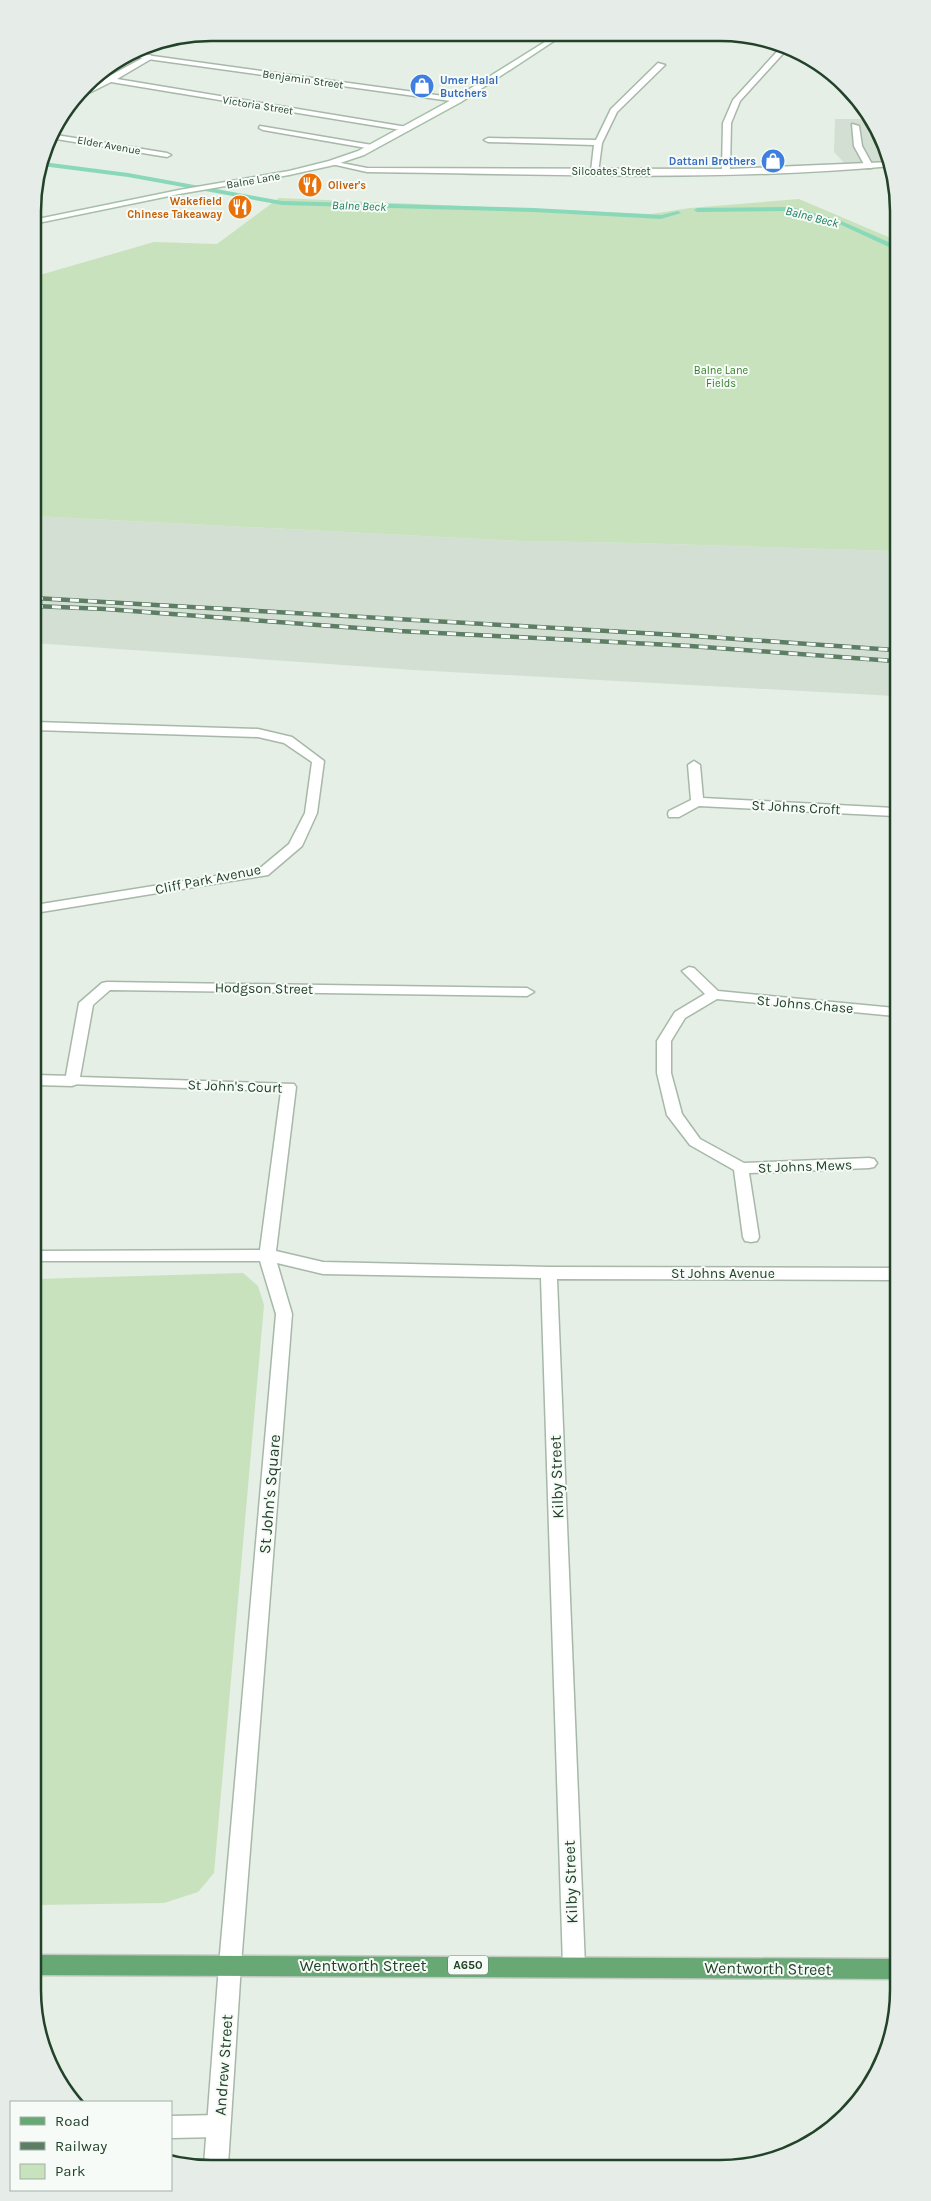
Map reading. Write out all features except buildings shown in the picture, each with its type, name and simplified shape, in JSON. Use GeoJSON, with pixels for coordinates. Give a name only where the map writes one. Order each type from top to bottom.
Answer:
{"type":"FeatureCollection","features":[{"type":"Feature","properties":{"kind":"main road","name":"Wentworth Street"},"geometry":{"type":"LineString","coordinates":[[41,1965],[889,1969]]}},
{"type":"Feature","properties":{"kind":"street","name":"Balne Lane"},"geometry":{"type":"LineString","coordinates":[[42,220],[179,192],[248,181],[331,163],[372,147],[407,129],[458,100],[550,41]]}},
{"type":"Feature","properties":{"kind":"street"},"geometry":{"type":"LineString","coordinates":[[726,171],[727,123],[737,100],[780,52]]}},
{"type":"Feature","properties":{"kind":"street","name":"Benjamin Street"},"geometry":{"type":"LineString","coordinates":[[141,56],[458,100]]}},
{"type":"Feature","properties":{"kind":"street"},"geometry":{"type":"LineString","coordinates":[[95,87],[148,57]]}},
{"type":"Feature","properties":{"kind":"street"},"geometry":{"type":"LineString","coordinates":[[595,171],[598,143],[614,111],[661,65]]}},
{"type":"Feature","properties":{"kind":"street","name":"Victoria Street"},"geometry":{"type":"LineString","coordinates":[[110,80],[407,129]]}},
{"type":"Feature","properties":{"kind":"street"},"geometry":{"type":"LineString","coordinates":[[855,126],[858,146],[870,166]]}},
{"type":"Feature","properties":{"kind":"street"},"geometry":{"type":"LineString","coordinates":[[263,128],[372,147]]}},
{"type":"Feature","properties":{"kind":"street","name":"Elder Avenue"},"geometry":{"type":"LineString","coordinates":[[58,137],[167,155]]}},
{"type":"Feature","properties":{"kind":"street"},"geometry":{"type":"LineString","coordinates":[[488,140],[588,141],[598,143]]}},
{"type":"Feature","properties":{"kind":"street","name":"Silcoates Street"},"geometry":{"type":"LineString","coordinates":[[331,163],[368,170],[726,171],[884,166]]}},
{"type":"Feature","properties":{"kind":"street","name":"Cliff Park Avenue"},"geometry":{"type":"LineString","coordinates":[[42,726],[258,733],[288,740],[318,761],[311,813],[299,838],[295,846],[264,872],[42,908]]}},
{"type":"Feature","properties":{"kind":"street"},"geometry":{"type":"LineString","coordinates":[[674,814],[697,802],[694,765]]}},
{"type":"Feature","properties":{"kind":"street","name":"St Johns Croft"},"geometry":{"type":"LineString","coordinates":[[697,802],[890,812]]}},
{"type":"Feature","properties":{"kind":"street"},"geometry":{"type":"LineString","coordinates":[[689,971],[714,995]]}},
{"type":"Feature","properties":{"kind":"street","name":"Hodgson Street"},"geometry":{"type":"LineString","coordinates":[[72,1081],[86,1003],[107,986],[527,992]]}},
{"type":"Feature","properties":{"kind":"street","name":"St Johns Chase"},"geometry":{"type":"LineString","coordinates":[[714,995],[890,1011]]}},
{"type":"Feature","properties":{"kind":"street","name":"St Johns Mews"},"geometry":{"type":"LineString","coordinates":[[714,995],[680,1015],[664,1041],[664,1073],[675,1115],[695,1142],[741,1168],[868,1164]]}},
{"type":"Feature","properties":{"kind":"street"},"geometry":{"type":"LineString","coordinates":[[42,1080],[72,1081]]}},
{"type":"Feature","properties":{"kind":"street","name":"St John's Court"},"geometry":{"type":"LineString","coordinates":[[72,1081],[289,1087],[267,1255]]}},
{"type":"Feature","properties":{"kind":"street","name":"St Johns Mews"},"geometry":{"type":"LineString","coordinates":[[741,1168],[751,1237]]}},
{"type":"Feature","properties":{"kind":"street"},"geometry":{"type":"LineString","coordinates":[[41,1256],[267,1255],[323,1268],[549,1273]]}},
{"type":"Feature","properties":{"kind":"street","name":"St John's Square"},"geometry":{"type":"LineString","coordinates":[[230,1965],[284,1314],[267,1255]]}},
{"type":"Feature","properties":{"kind":"street","name":"St Johns Avenue"},"geometry":{"type":"LineString","coordinates":[[549,1273],[889,1274]]}},
{"type":"Feature","properties":{"kind":"street","name":"Kilby Street"},"geometry":{"type":"LineString","coordinates":[[549,1273],[574,1966]]}},
{"type":"Feature","properties":{"kind":"street","name":"Andrew Street"},"geometry":{"type":"LineString","coordinates":[[216,2160],[230,1965]]}},
{"type":"Feature","properties":{"kind":"street"},"geometry":{"type":"LineString","coordinates":[[172,2126],[219,2126]]}},
{"type":"Feature","properties":{"kind":"shaded area"},"geometry":{"type":"Polygon","coordinates":[[[835,119],[862,119],[877,146],[883,165],[848,167],[834,152],[835,119]]]}},
{"type":"Feature","properties":{"kind":"shaded area"},"geometry":{"type":"Polygon","coordinates":[[[42,516],[521,541],[890,551],[890,696],[414,670],[42,644],[42,516]]]}},
{"type":"Feature","properties":{"kind":"green space","name":"Balne Lane Fields"},"geometry":{"type":"Polygon","coordinates":[[[279,198],[651,214],[690,208],[799,199],[890,238],[890,551],[521,541],[42,516],[42,274],[154,242],[217,244],[279,198]]]}},
{"type":"Feature","properties":{"kind":"green space"},"geometry":{"type":"Polygon","coordinates":[[[243,1273],[258,1286],[264,1305],[214,1873],[198,1892],[164,1903],[41,1905],[41,1279],[243,1273]]]}},
{"type":"Feature","properties":{"kind":"waterway","name":"Balne Beck"},"geometry":{"type":"LineString","coordinates":[[48,165],[128,175],[282,203],[534,210],[661,217],[678,213]]}},
{"type":"Feature","properties":{"kind":"waterway","name":"Balne Beck"},"geometry":{"type":"LineString","coordinates":[[697,210],[791,209],[837,221],[890,246]]}},
{"type":"Feature","properties":{"kind":"railway"},"geometry":{"type":"LineString","coordinates":[[42,598],[694,636],[890,650]]}},
{"type":"Feature","properties":{"kind":"railway"},"geometry":{"type":"LineString","coordinates":[[42,606],[105,609],[399,631],[690,646],[890,661]]}},
{"type":"Feature","properties":{"kind":"place","name":"Umer Halal Butchers"},"geometry":{"type":"Point","coordinates":[422,86]}},
{"type":"Feature","properties":{"kind":"place","name":"Dattani Brothers"},"geometry":{"type":"Point","coordinates":[773,161]}},
{"type":"Feature","properties":{"kind":"place","name":"Oliver's"},"geometry":{"type":"Point","coordinates":[310,185]}},
{"type":"Feature","properties":{"kind":"place","name":"Wakefield Chinese Takeaway"},"geometry":{"type":"Point","coordinates":[240,207]}}]}
